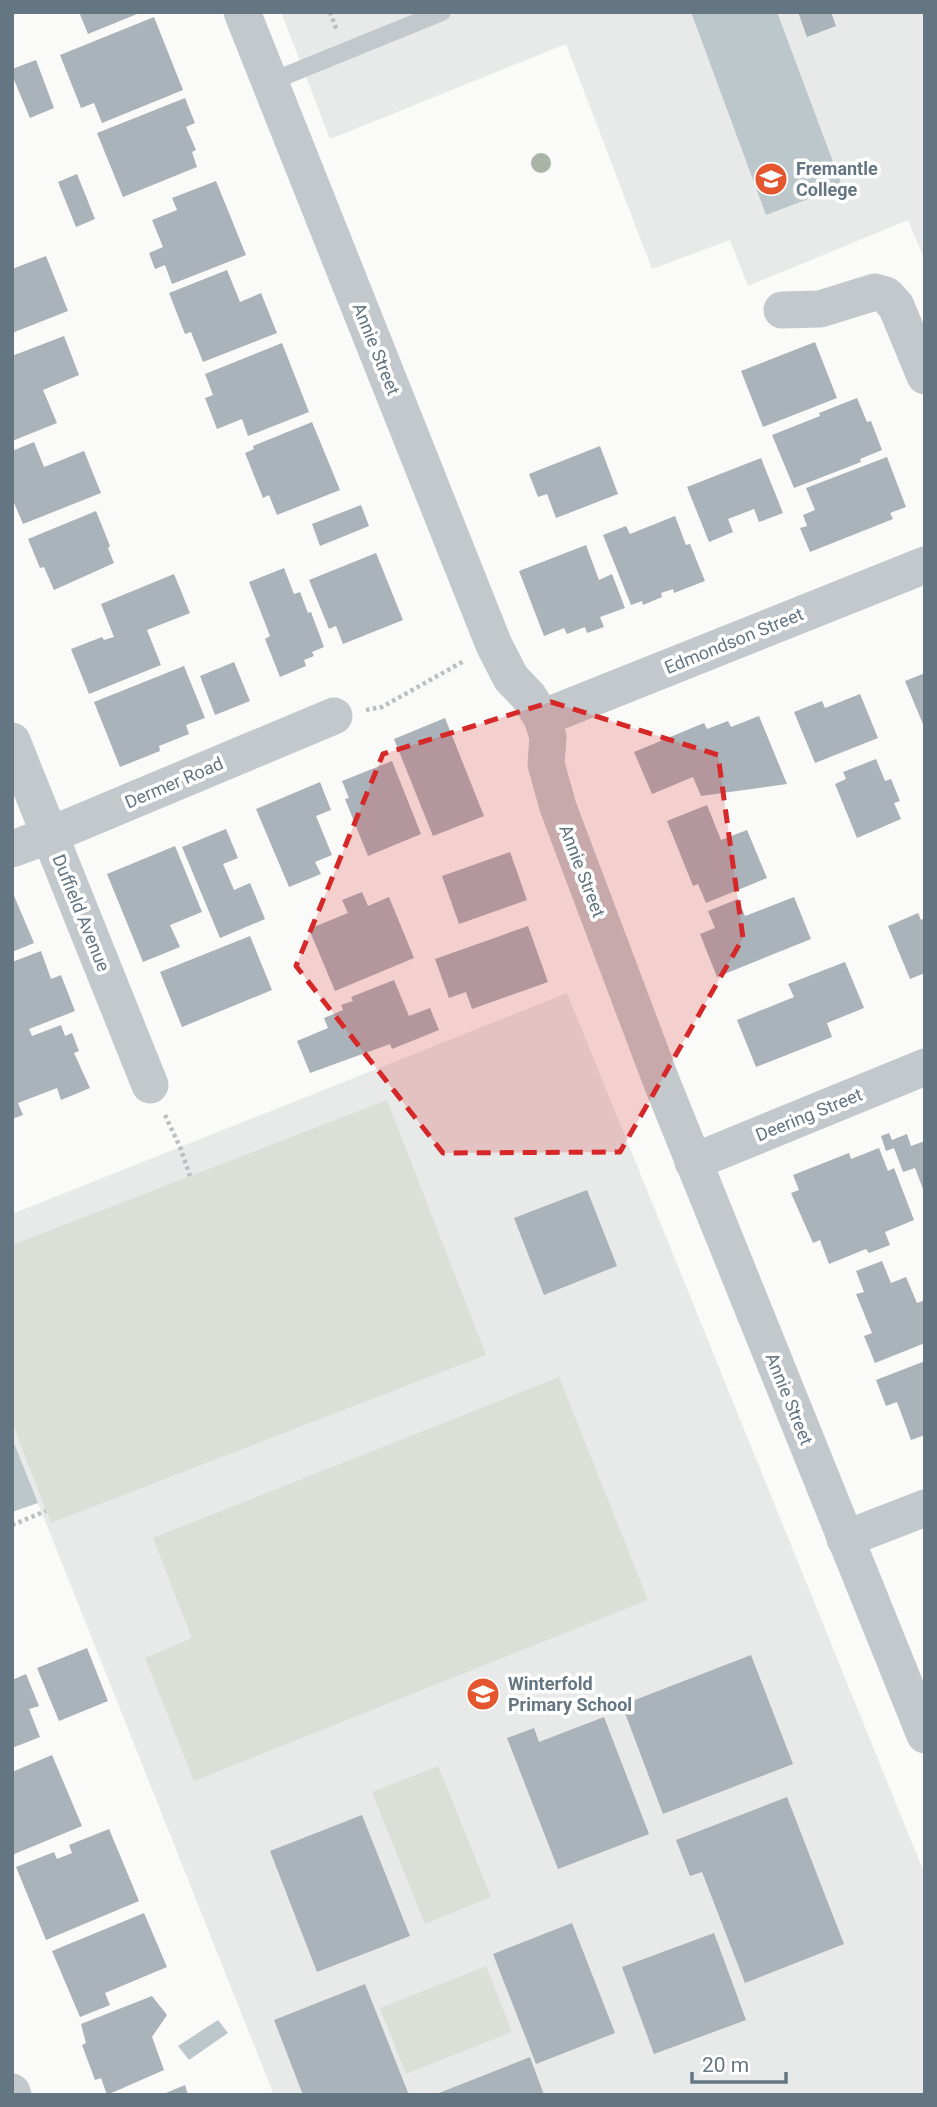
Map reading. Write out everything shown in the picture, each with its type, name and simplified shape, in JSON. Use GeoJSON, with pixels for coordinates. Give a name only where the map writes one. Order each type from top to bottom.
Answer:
{"type":"FeatureCollection","features":[{"type":"Feature","properties":{"kind":"street","name":"Annie Street"},"geometry":{"type":"LineString","coordinates":[[242,12],[494,645],[511,678],[529,697],[542,718],[548,737],[546,764],[558,807],[694,1162],[925,1735]]}},
{"type":"Feature","properties":{"kind":"street"},"geometry":{"type":"LineString","coordinates":[[782,310],[820,309],[875,292],[886,295],[896,306],[925,376]]}},
{"type":"Feature","properties":{"kind":"street","name":"Edmondson Street"},"geometry":{"type":"LineString","coordinates":[[542,718],[925,565]]}},
{"type":"Feature","properties":{"kind":"street","name":"Dermer Road"},"geometry":{"type":"LineString","coordinates":[[12,849],[334,716]]}},
{"type":"Feature","properties":{"kind":"street","name":"Duffield Avenue"},"geometry":{"type":"LineString","coordinates":[[12,741],[150,1085]]}},
{"type":"Feature","properties":{"kind":"street","name":"Deering Street"},"geometry":{"type":"LineString","coordinates":[[694,1162],[925,1067]]}},
{"type":"Feature","properties":{"kind":"street"},"geometry":{"type":"LineString","coordinates":[[845,1539],[925,1508]]}},
{"type":"Feature","properties":{"kind":"lane"},"geometry":{"type":"LineString","coordinates":[[270,82],[442,12]]}},
{"type":"Feature","properties":{"kind":"path"},"geometry":{"type":"LineString","coordinates":[[334,716],[382,707],[466,660]]}},
{"type":"Feature","properties":{"kind":"path"},"geometry":{"type":"LineString","coordinates":[[150,1085],[180,1147],[190,1176]]}},
{"type":"Feature","properties":{"kind":"path"},"geometry":{"type":"LineString","coordinates":[[12,1525],[46,1511]]}},
{"type":"Feature","properties":{"kind":"highlighted area"},"geometry":{"type":"Polygon","coordinates":[[[551,702],[718,755],[743,938],[620,1152],[443,1153],[296,966],[383,754],[551,702]]]}},
{"type":"Feature","properties":{"kind":"shaded area","name":"Fremantle College"},"geometry":{"type":"Polygon","coordinates":[[[281,12],[925,12],[925,261],[908,220],[748,286],[730,240],[652,269],[566,44],[330,139],[281,12]]]}},
{"type":"Feature","properties":{"kind":"shaded area"},"geometry":{"type":"Polygon","coordinates":[[[691,12],[777,12],[842,186],[766,215],[691,12]]]}},
{"type":"Feature","properties":{"kind":"shaded area","name":"Winterfold Primary School"},"geometry":{"type":"Polygon","coordinates":[[[567,993],[925,1875],[925,2095],[274,2095],[12,1438],[12,1214],[567,993]]]}},
{"type":"Feature","properties":{"kind":"shaded area"},"geometry":{"type":"Polygon","coordinates":[[[387,1100],[486,1355],[51,1523],[12,1422],[12,1245],[387,1100]]]}},
{"type":"Feature","properties":{"kind":"shaded area"},"geometry":{"type":"Polygon","coordinates":[[[559,1377],[648,1600],[194,1781],[145,1658],[192,1638],[153,1538],[559,1377]]]}},
{"type":"Feature","properties":{"kind":"shaded area"},"geometry":{"type":"Polygon","coordinates":[[[12,1438],[38,1503],[12,1512],[12,1438]]]}},
{"type":"Feature","properties":{"kind":"shaded area"},"geometry":{"type":"Polygon","coordinates":[[[438,1766],[491,1897],[425,1924],[372,1792],[438,1766]]]}},
{"type":"Feature","properties":{"kind":"shaded area"},"geometry":{"type":"Polygon","coordinates":[[[486,1966],[512,2032],[406,2074],[380,2008],[486,1966]]]}},
{"type":"Feature","properties":{"kind":"shaded area"},"geometry":{"type":"Polygon","coordinates":[[[218,2020],[228,2033],[189,2060],[178,2046],[218,2020]]]}},
{"type":"Feature","properties":{"kind":"building"},"geometry":{"type":"Polygon","coordinates":[[[79,12],[142,12],[88,34],[79,12]]]}},
{"type":"Feature","properties":{"kind":"building"},"geometry":{"type":"Polygon","coordinates":[[[798,12],[831,12],[836,26],[807,37],[798,12]]]}},
{"type":"Feature","properties":{"kind":"building"},"geometry":{"type":"Polygon","coordinates":[[[154,17],[183,90],[102,123],[94,103],[81,108],[60,55],[154,17]]]}},
{"type":"Feature","properties":{"kind":"building"},"geometry":{"type":"Polygon","coordinates":[[[36,60],[54,108],[30,118],[12,69],[36,60]]]}},
{"type":"Feature","properties":{"kind":"building"},"geometry":{"type":"Polygon","coordinates":[[[185,98],[195,123],[186,127],[196,150],[192,152],[197,167],[123,197],[97,133],[185,98]]]}},
{"type":"Feature","properties":{"kind":"building"},"geometry":{"type":"Polygon","coordinates":[[[77,174],[95,219],[76,227],[58,182],[77,174]]]}},
{"type":"Feature","properties":{"kind":"building"},"geometry":{"type":"Polygon","coordinates":[[[216,181],[246,255],[172,284],[165,265],[155,269],[149,253],[163,247],[152,220],[177,210],[172,198],[216,181]]]}},
{"type":"Feature","properties":{"kind":"building"},"geometry":{"type":"Polygon","coordinates":[[[46,256],[68,311],[12,333],[12,269],[46,256]]]}},
{"type":"Feature","properties":{"kind":"building"},"geometry":{"type":"Polygon","coordinates":[[[227,270],[240,302],[261,293],[277,333],[203,362],[191,332],[185,334],[169,293],[227,270]]]}},
{"type":"Feature","properties":{"kind":"building"},"geometry":{"type":"Polygon","coordinates":[[[64,336],[79,375],[43,390],[57,423],[12,441],[12,356],[64,336]]]}},
{"type":"Feature","properties":{"kind":"building"},"geometry":{"type":"Polygon","coordinates":[[[815,342],[837,398],[763,427],[741,371],[815,342]]]}},
{"type":"Feature","properties":{"kind":"building"},"geometry":{"type":"Polygon","coordinates":[[[282,343],[309,412],[248,436],[242,419],[217,429],[205,398],[213,395],[205,374],[282,343]]]}},
{"type":"Feature","properties":{"kind":"building"},"geometry":{"type":"Polygon","coordinates":[[[857,398],[867,422],[871,421],[882,450],[860,459],[861,462],[794,488],[772,435],[857,398]]]}},
{"type":"Feature","properties":{"kind":"building"},"geometry":{"type":"Polygon","coordinates":[[[312,422],[340,490],[277,515],[269,495],[263,498],[245,453],[254,449],[253,446],[312,422]]]}},
{"type":"Feature","properties":{"kind":"building"},"geometry":{"type":"Polygon","coordinates":[[[34,442],[44,467],[84,451],[101,493],[23,524],[12,498],[12,451],[34,442]]]}},
{"type":"Feature","properties":{"kind":"building"},"geometry":{"type":"Polygon","coordinates":[[[600,446],[618,494],[556,518],[547,494],[538,497],[529,474],[600,446]]]}},
{"type":"Feature","properties":{"kind":"building"},"geometry":{"type":"Polygon","coordinates":[[[887,457],[906,507],[890,513],[893,519],[810,552],[800,528],[807,526],[803,515],[815,510],[806,488],[887,457]]]}},
{"type":"Feature","properties":{"kind":"building"},"geometry":{"type":"Polygon","coordinates":[[[761,458],[783,513],[759,522],[754,509],[728,519],[733,532],[709,542],[687,487],[761,458]]]}},
{"type":"Feature","properties":{"kind":"building"},"geometry":{"type":"Polygon","coordinates":[[[361,505],[369,526],[320,546],[312,524],[361,505]]]}},
{"type":"Feature","properties":{"kind":"building"},"geometry":{"type":"Polygon","coordinates":[[[96,511],[114,563],[54,590],[44,567],[40,568],[28,539],[96,511]]]}},
{"type":"Feature","properties":{"kind":"building"},"geometry":{"type":"Polygon","coordinates":[[[675,516],[686,545],[690,544],[705,581],[674,593],[673,589],[661,593],[662,597],[643,605],[642,601],[631,605],[603,535],[626,526],[630,534],[675,516]]]}},
{"type":"Feature","properties":{"kind":"building"},"geometry":{"type":"Polygon","coordinates":[[[586,545],[599,580],[612,574],[625,608],[600,617],[604,627],[587,633],[585,627],[567,634],[564,628],[544,636],[519,571],[586,545]]]}},
{"type":"Feature","properties":{"kind":"building"},"geometry":{"type":"Polygon","coordinates":[[[376,553],[403,620],[343,644],[336,626],[329,629],[309,580],[376,553]]]}},
{"type":"Feature","properties":{"kind":"building"},"geometry":{"type":"Polygon","coordinates":[[[284,568],[294,594],[300,592],[308,613],[311,612],[324,647],[312,652],[314,656],[304,660],[306,666],[280,677],[265,639],[270,636],[249,582],[284,568]]]}},
{"type":"Feature","properties":{"kind":"building"},"geometry":{"type":"Polygon","coordinates":[[[174,574],[190,613],[147,630],[161,665],[89,694],[71,649],[102,637],[104,640],[114,637],[101,604],[174,574]]]}},
{"type":"Feature","properties":{"kind":"building"},"geometry":{"type":"Polygon","coordinates":[[[234,662],[250,701],[215,715],[200,676],[234,662]]]}},
{"type":"Feature","properties":{"kind":"building"},"geometry":{"type":"Polygon","coordinates":[[[184,666],[205,718],[186,725],[189,734],[159,746],[160,751],[120,767],[94,702],[184,666]]]}},
{"type":"Feature","properties":{"kind":"building"},"geometry":{"type":"Polygon","coordinates":[[[925,673],[925,729],[905,681],[925,673]]]}},
{"type":"Feature","properties":{"kind":"building"},"geometry":{"type":"Polygon","coordinates":[[[860,694],[878,738],[815,763],[794,712],[822,701],[825,708],[860,694]]]}},
{"type":"Feature","properties":{"kind":"building"},"geometry":{"type":"Polygon","coordinates":[[[759,716],[787,784],[701,796],[693,777],[652,794],[634,752],[704,723],[707,729],[728,721],[731,727],[759,716]]]}},
{"type":"Feature","properties":{"kind":"building"},"geometry":{"type":"Polygon","coordinates":[[[445,718],[484,816],[433,836],[394,739],[445,718]]]}},
{"type":"Feature","properties":{"kind":"building"},"geometry":{"type":"Polygon","coordinates":[[[876,759],[885,781],[891,779],[900,801],[894,803],[901,819],[857,838],[835,784],[846,779],[843,772],[876,759]]]}},
{"type":"Feature","properties":{"kind":"building"},"geometry":{"type":"Polygon","coordinates":[[[392,761],[421,834],[368,856],[345,799],[349,798],[342,781],[392,761]]]}},
{"type":"Feature","properties":{"kind":"building"},"geometry":{"type":"Polygon","coordinates":[[[320,782],[331,810],[316,816],[332,855],[315,862],[321,874],[289,887],[256,809],[320,782]]]}},
{"type":"Feature","properties":{"kind":"building"},"geometry":{"type":"Polygon","coordinates":[[[707,805],[721,840],[747,830],[767,878],[706,903],[698,884],[693,886],[667,821],[707,805]]]}},
{"type":"Feature","properties":{"kind":"building"},"geometry":{"type":"Polygon","coordinates":[[[226,829],[238,858],[223,864],[234,890],[250,883],[265,919],[220,938],[182,847],[226,829]]]}},
{"type":"Feature","properties":{"kind":"building"},"geometry":{"type":"Polygon","coordinates":[[[175,846],[202,912],[170,925],[180,947],[143,962],[107,874],[175,846]]]}},
{"type":"Feature","properties":{"kind":"building"},"geometry":{"type":"Polygon","coordinates":[[[510,852],[527,900],[459,924],[442,876],[510,852]]]}},
{"type":"Feature","properties":{"kind":"building"},"geometry":{"type":"Polygon","coordinates":[[[12,891],[34,943],[12,952],[12,891]]]}},
{"type":"Feature","properties":{"kind":"building"},"geometry":{"type":"Polygon","coordinates":[[[362,892],[368,906],[389,897],[414,958],[335,991],[309,929],[348,913],[342,900],[362,892]]]}},
{"type":"Feature","properties":{"kind":"building"},"geometry":{"type":"Polygon","coordinates":[[[794,897],[811,939],[717,977],[700,934],[715,928],[708,911],[738,899],[745,916],[794,897]]]}},
{"type":"Feature","properties":{"kind":"building"},"geometry":{"type":"Polygon","coordinates":[[[918,913],[921,920],[925,918],[925,973],[910,979],[888,926],[918,913]]]}},
{"type":"Feature","properties":{"kind":"building"},"geometry":{"type":"Polygon","coordinates":[[[528,926],[548,982],[472,1009],[466,992],[449,998],[435,959],[528,926]]]}},
{"type":"Feature","properties":{"kind":"building"},"geometry":{"type":"Polygon","coordinates":[[[250,936],[272,990],[182,1027],[160,972],[250,936]]]}},
{"type":"Feature","properties":{"kind":"building"},"geometry":{"type":"Polygon","coordinates":[[[41,951],[51,979],[61,975],[75,1011],[29,1029],[32,1036],[61,1025],[65,1036],[72,1033],[79,1051],[74,1053],[90,1088],[61,1100],[57,1088],[18,1103],[23,1115],[12,1119],[12,962],[41,951]]]}},
{"type":"Feature","properties":{"kind":"building"},"geometry":{"type":"Polygon","coordinates":[[[845,962],[864,1008],[827,1023],[832,1037],[756,1067],[737,1020],[794,997],[788,984],[845,962]]]}},
{"type":"Feature","properties":{"kind":"building"},"geometry":{"type":"Polygon","coordinates":[[[394,980],[409,1016],[430,1008],[439,1030],[392,1049],[390,1044],[310,1073],[297,1041],[328,1028],[324,1018],[343,1010],[341,1005],[353,1001],[351,997],[394,980]]]}},
{"type":"Feature","properties":{"kind":"building"},"geometry":{"type":"Polygon","coordinates":[[[889,1133],[892,1140],[907,1134],[911,1146],[925,1141],[925,1188],[923,1189],[915,1168],[903,1172],[894,1148],[886,1151],[881,1136],[889,1133]]]}},
{"type":"Feature","properties":{"kind":"building"},"geometry":{"type":"Polygon","coordinates":[[[879,1148],[888,1171],[894,1168],[914,1220],[885,1232],[890,1245],[869,1253],[866,1249],[829,1264],[820,1240],[813,1243],[791,1193],[799,1190],[793,1175],[849,1153],[851,1159],[879,1148]]]}},
{"type":"Feature","properties":{"kind":"building"},"geometry":{"type":"Polygon","coordinates":[[[587,1190],[617,1266],[544,1295],[514,1218],[587,1190]]]}},
{"type":"Feature","properties":{"kind":"building"},"geometry":{"type":"Polygon","coordinates":[[[882,1261],[891,1283],[906,1277],[917,1303],[925,1300],[925,1343],[875,1363],[864,1336],[872,1333],[856,1294],[864,1292],[856,1271],[882,1261]]]}},
{"type":"Feature","properties":{"kind":"building"},"geometry":{"type":"Polygon","coordinates":[[[925,1361],[925,1435],[911,1440],[897,1402],[886,1406],[876,1380],[925,1361]]]}},
{"type":"Feature","properties":{"kind":"building"},"geometry":{"type":"Polygon","coordinates":[[[87,1648],[108,1701],[59,1721],[37,1668],[87,1648]]]}},
{"type":"Feature","properties":{"kind":"building"},"geometry":{"type":"Polygon","coordinates":[[[751,1655],[793,1764],[663,1814],[622,1705],[751,1655]]]}},
{"type":"Feature","properties":{"kind":"building"},"geometry":{"type":"Polygon","coordinates":[[[26,1674],[39,1706],[29,1709],[40,1737],[12,1748],[12,1680],[26,1674]]]}},
{"type":"Feature","properties":{"kind":"building"},"geometry":{"type":"Polygon","coordinates":[[[604,1717],[649,1834],[558,1869],[507,1738],[534,1728],[539,1742],[604,1717]]]}},
{"type":"Feature","properties":{"kind":"building"},"geometry":{"type":"Polygon","coordinates":[[[52,1755],[82,1826],[12,1855],[12,1772],[52,1755]]]}},
{"type":"Feature","properties":{"kind":"building"},"geometry":{"type":"Polygon","coordinates":[[[787,1797],[844,1944],[745,1983],[702,1872],[690,1876],[676,1840],[787,1797]]]}},
{"type":"Feature","properties":{"kind":"building"},"geometry":{"type":"Polygon","coordinates":[[[362,1815],[410,1936],[317,1972],[270,1851],[362,1815]]]}},
{"type":"Feature","properties":{"kind":"building"},"geometry":{"type":"Polygon","coordinates":[[[109,1829],[139,1901],[46,1940],[16,1867],[54,1852],[57,1859],[72,1853],[69,1845],[109,1829]]]}},
{"type":"Feature","properties":{"kind":"building"},"geometry":{"type":"Polygon","coordinates":[[[144,1913],[167,1967],[105,1993],[110,2005],[80,2017],[52,1951],[144,1913]]]}},
{"type":"Feature","properties":{"kind":"building"},"geometry":{"type":"Polygon","coordinates":[[[572,1923],[615,2033],[536,2064],[493,1954],[572,1923]]]}},
{"type":"Feature","properties":{"kind":"building"},"geometry":{"type":"Polygon","coordinates":[[[714,1933],[746,2020],[654,2054],[622,1967],[714,1933]]]}},
{"type":"Feature","properties":{"kind":"building"},"geometry":{"type":"Polygon","coordinates":[[[365,1984],[409,2095],[303,2095],[274,2020],[365,1984]]]}},
{"type":"Feature","properties":{"kind":"building"},"geometry":{"type":"Polygon","coordinates":[[[152,1996],[167,2015],[152,2037],[164,2070],[107,2095],[101,2078],[95,2080],[82,2045],[86,2043],[81,2024],[152,1996]]]}},
{"type":"Feature","properties":{"kind":"building"},"geometry":{"type":"Polygon","coordinates":[[[530,2057],[544,2095],[434,2095],[530,2057]]]}},
{"type":"Feature","properties":{"kind":"building"},"geometry":{"type":"Polygon","coordinates":[[[185,2085],[188,2095],[161,2095],[185,2085]]]}},
{"type":"Feature","properties":{"kind":"place","name":"Fremantle College"},"geometry":{"type":"Point","coordinates":[771,179]}},
{"type":"Feature","properties":{"kind":"place","name":"Winterfold Primary School"},"geometry":{"type":"Point","coordinates":[483,1694]}}]}
